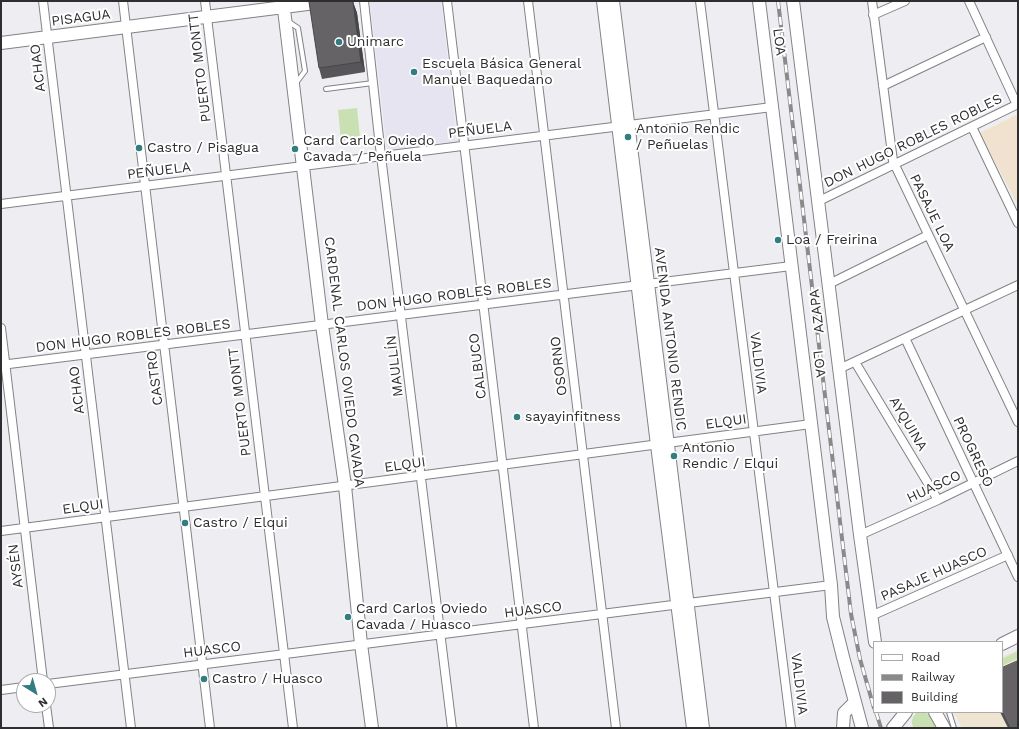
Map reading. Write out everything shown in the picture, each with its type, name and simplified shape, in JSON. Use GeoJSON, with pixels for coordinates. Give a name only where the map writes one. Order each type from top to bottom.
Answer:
{"type":"FeatureCollection","features":[{"type":"Feature","properties":{"kind":"street","name":"ACHAO"},"geometry":{"type":"LineString","coordinates":[[43,1],[131,728]]}},
{"type":"Feature","properties":{"kind":"street","name":"CASTRO"},"geometry":{"type":"LineString","coordinates":[[123,1],[210,728]]}},
{"type":"Feature","properties":{"kind":"street","name":"PUERTO MONTT"},"geometry":{"type":"LineString","coordinates":[[205,1],[293,728]]}},
{"type":"Feature","properties":{"kind":"street","name":"PISAGUA"},"geometry":{"type":"LineString","coordinates":[[1,43],[207,17],[284,9],[331,1]]}},
{"type":"Feature","properties":{"kind":"street","name":"MAULLÍN"},"geometry":{"type":"LineString","coordinates":[[364,1],[381,156],[402,315],[452,728]]}},
{"type":"Feature","properties":{"kind":"street","name":"CALBUCO"},"geometry":{"type":"LineString","coordinates":[[447,1],[534,728]]}},
{"type":"Feature","properties":{"kind":"street","name":"OSORNO"},"geometry":{"type":"LineString","coordinates":[[528,1],[616,728]]}},
{"type":"Feature","properties":{"kind":"street","name":"AVENIDA ANTONIO RENDIC"},"geometry":{"type":"LineString","coordinates":[[603,1],[624,126]]}},
{"type":"Feature","properties":{"kind":"street","name":"AVENIDA ANTONIO RENDIC"},"geometry":{"type":"LineString","coordinates":[[613,1],[624,126],[643,284],[683,604],[703,728]]}},
{"type":"Feature","properties":{"kind":"street","name":"VALDIVIA"},"geometry":{"type":"LineString","coordinates":[[700,1],[791,728]]}},
{"type":"Feature","properties":{"kind":"street","name":"LOA"},"geometry":{"type":"LineString","coordinates":[[759,1],[812,424],[834,617],[854,703],[862,728]]}},
{"type":"Feature","properties":{"kind":"street","name":"AZAPA"},"geometry":{"type":"LineString","coordinates":[[793,1],[860,535],[875,641]]}},
{"type":"Feature","properties":{"kind":"street","name":"PASAJE LOA"},"geometry":{"type":"LineString","coordinates":[[872,1],[894,165],[1018,422]]}},
{"type":"Feature","properties":{"kind":"street"},"geometry":{"type":"LineString","coordinates":[[873,15],[905,1]]}},
{"type":"Feature","properties":{"kind":"street"},"geometry":{"type":"LineString","coordinates":[[969,1],[1017,105]]}},
{"type":"Feature","properties":{"kind":"street","name":"CARDENAL CARLOS OVIEDO CAVADA"},"geometry":{"type":"LineString","coordinates":[[284,9],[322,325],[345,486],[361,644],[372,728]]}},
{"type":"Feature","properties":{"kind":"street"},"geometry":{"type":"LineString","coordinates":[[883,86],[986,37]]}},
{"type":"Feature","properties":{"kind":"street","name":"DON HUGO ROBLES ROBLES"},"geometry":{"type":"LineString","coordinates":[[819,201],[1017,105]]}},
{"type":"Feature","properties":{"kind":"street","name":"PEÑUELA"},"geometry":{"type":"LineString","coordinates":[[1,204],[772,107]]}},
{"type":"Feature","properties":{"kind":"street"},"geometry":{"type":"LineString","coordinates":[[972,127],[1018,223]]}},
{"type":"Feature","properties":{"kind":"street"},"geometry":{"type":"LineString","coordinates":[[829,284],[928,235]]}},
{"type":"Feature","properties":{"kind":"street","name":"DON HUGO ROBLES ROBLES"},"geometry":{"type":"LineString","coordinates":[[3,365],[791,266]]}},
{"type":"Feature","properties":{"kind":"street"},"geometry":{"type":"LineString","coordinates":[[839,370],[1018,285]]}},
{"type":"Feature","properties":{"kind":"street","name":"AYSÉN"},"geometry":{"type":"LineString","coordinates":[[1,328],[3,365],[25,528],[42,673]]}},
{"type":"Feature","properties":{"kind":"street","name":"PROGRESO"},"geometry":{"type":"LineString","coordinates":[[905,338],[1018,577]]}},
{"type":"Feature","properties":{"kind":"street","name":"AYQUINA"},"geometry":{"type":"LineString","coordinates":[[855,362],[938,500]]}},
{"type":"Feature","properties":{"kind":"street","name":"ELQUI"},"geometry":{"type":"LineString","coordinates":[[1,531],[812,424]]}},
{"type":"Feature","properties":{"kind":"street","name":"HUASCO"},"geometry":{"type":"LineString","coordinates":[[860,535],[938,500],[1018,461]]}},
{"type":"Feature","properties":{"kind":"street","name":"PASAJE HUASCO"},"geometry":{"type":"LineString","coordinates":[[871,616],[1008,555]]}},
{"type":"Feature","properties":{"kind":"street","name":"HUASCO"},"geometry":{"type":"LineString","coordinates":[[56,683],[831,585]]}},
{"type":"Feature","properties":{"kind":"street","name":"AVENIDA ANTONIO RENDIC"},"geometry":{"type":"LineString","coordinates":[[683,604],[693,728]]}},
{"type":"Feature","properties":{"kind":"street"},"geometry":{"type":"LineString","coordinates":[[1003,644],[1018,636]]}},
{"type":"Feature","properties":{"kind":"street"},"geometry":{"type":"LineString","coordinates":[[1,690],[16,688]]}},
{"type":"Feature","properties":{"kind":"street"},"geometry":{"type":"LineString","coordinates":[[843,728],[844,713],[854,703]]}},
{"type":"Feature","properties":{"kind":"street"},"geometry":{"type":"LineString","coordinates":[[47,713],[49,728]]}},
{"type":"Feature","properties":{"kind":"street"},"geometry":{"type":"LineString","coordinates":[[936,713],[944,728]]}},
{"type":"Feature","properties":{"kind":"street"},"geometry":{"type":"LineString","coordinates":[[893,728],[904,717]]}},
{"type":"Feature","properties":{"kind":"lane"},"geometry":{"type":"LineString","coordinates":[[326,89],[373,83]]}},
{"type":"Feature","properties":{"kind":"lane"},"geometry":{"type":"LineString","coordinates":[[948,713],[954,728]]}},
{"type":"Feature","properties":{"kind":"shaded area","name":"Escuela Básica General Manuel Baquedano"},"geometry":{"type":"Polygon","coordinates":[[[441,1],[457,141],[387,150],[370,2],[441,1]]]}},
{"type":"Feature","properties":{"kind":"shaded area"},"geometry":{"type":"Polygon","coordinates":[[[1018,114],[1018,206],[980,133],[1018,114]]]}},
{"type":"Feature","properties":{"kind":"shaded area"},"geometry":{"type":"Polygon","coordinates":[[[1018,650],[1018,728],[962,728],[954,713],[1003,713],[1003,657],[1018,650]]]}},
{"type":"Feature","properties":{"kind":"green space"},"geometry":{"type":"Polygon","coordinates":[[[357,108],[360,138],[341,141],[338,110],[357,108]]]}},
{"type":"Feature","properties":{"kind":"green space"},"geometry":{"type":"Polygon","coordinates":[[[1018,651],[1018,658],[1003,666],[1003,658],[1018,651]]]}},
{"type":"Feature","properties":{"kind":"green space"},"geometry":{"type":"Polygon","coordinates":[[[916,713],[926,713],[930,715],[937,728],[914,728],[912,722],[916,713]]]}},
{"type":"Feature","properties":{"kind":"building","name":"Unimarc"},"geometry":{"type":"Polygon","coordinates":[[[309,2],[353,2],[361,62],[319,68],[309,2]]]}},
{"type":"Feature","properties":{"kind":"building"},"geometry":{"type":"Polygon","coordinates":[[[1018,661],[1018,728],[1010,728],[1002,713],[1003,668],[1018,661]]]}},
{"type":"Feature","properties":{"kind":"railway"},"geometry":{"type":"LineString","coordinates":[[778,1],[851,614],[860,659],[873,704]]}},
{"type":"Feature","properties":{"kind":"railway"},"geometry":{"type":"LineString","coordinates":[[876,713],[881,728]]}},
{"type":"Feature","properties":{"kind":"place","name":"Unimarc"},"geometry":{"type":"Point","coordinates":[339,42]}},
{"type":"Feature","properties":{"kind":"place","name":"Escuela Básica General Manuel Baquedano"},"geometry":{"type":"Point","coordinates":[414,72]}},
{"type":"Feature","properties":{"kind":"place","name":"Antonio Rendic / Peñuelas"},"geometry":{"type":"Point","coordinates":[628,137]}},
{"type":"Feature","properties":{"kind":"place","name":"Castro / Pisagua"},"geometry":{"type":"Point","coordinates":[139,148]}},
{"type":"Feature","properties":{"kind":"place","name":"Card Carlos Oviedo Cavada / Peñuela"},"geometry":{"type":"Point","coordinates":[295,149]}},
{"type":"Feature","properties":{"kind":"place","name":"Loa / Freirina"},"geometry":{"type":"Point","coordinates":[778,240]}},
{"type":"Feature","properties":{"kind":"place","name":"sayayinfitness"},"geometry":{"type":"Point","coordinates":[517,417]}},
{"type":"Feature","properties":{"kind":"place","name":"Antonio Rendic / Elqui"},"geometry":{"type":"Point","coordinates":[674,456]}},
{"type":"Feature","properties":{"kind":"place","name":"Castro / Elqui"},"geometry":{"type":"Point","coordinates":[185,523]}},
{"type":"Feature","properties":{"kind":"place","name":"Card Carlos Oviedo Cavada / Huasco"},"geometry":{"type":"Point","coordinates":[348,617]}},
{"type":"Feature","properties":{"kind":"place","name":"Castro / Huasco"},"geometry":{"type":"Point","coordinates":[204,679]}}]}
